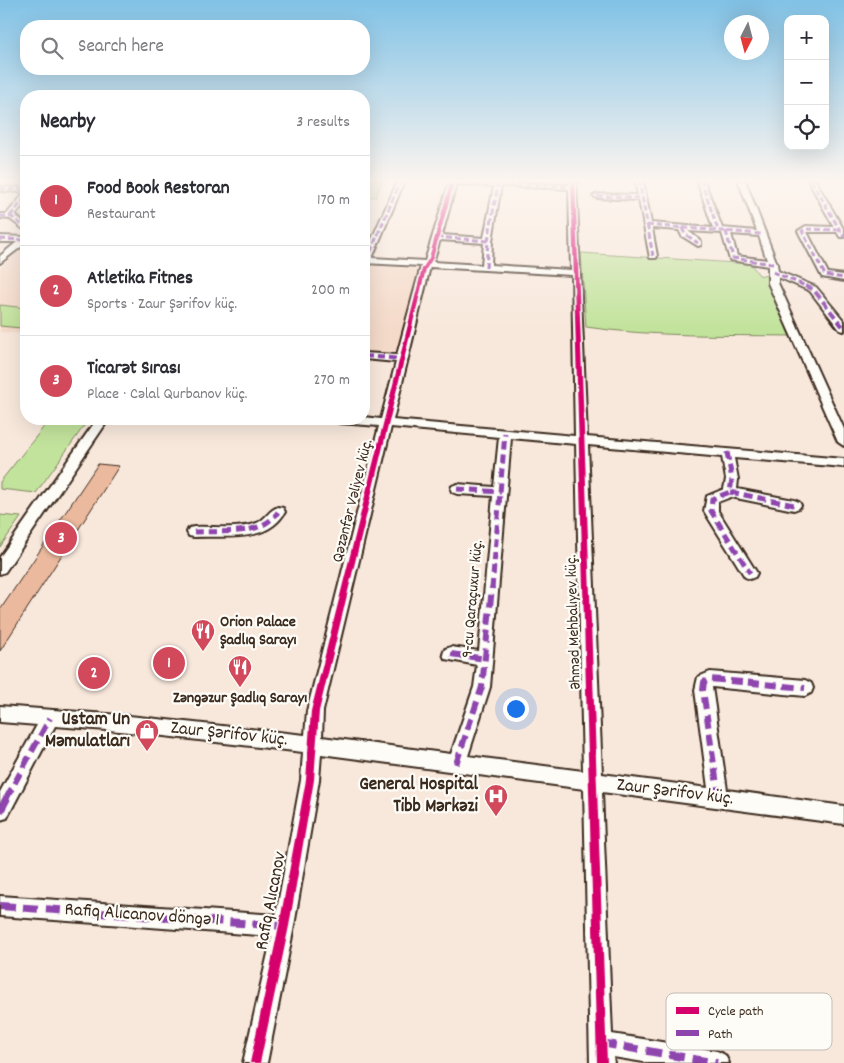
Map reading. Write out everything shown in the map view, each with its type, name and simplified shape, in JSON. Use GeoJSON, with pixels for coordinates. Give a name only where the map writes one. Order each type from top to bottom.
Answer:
{"type":"FeatureCollection","features":[{"type":"Feature","properties":{"kind":"street"},"geometry":{"type":"LineString","coordinates":[[370,249],[378,230]]}},
{"type":"Feature","properties":{"kind":"street","name":"Qəzənfər Vəliyev küç."},"geometry":{"type":"LineString","coordinates":[[312,744],[314,711],[427,264],[439,230]]}},
{"type":"Feature","properties":{"kind":"street"},"geometry":{"type":"LineString","coordinates":[[486,268],[490,230]]}},
{"type":"Feature","properties":{"kind":"street","name":"Əhməd Mehbalıyev küç."},"geometry":{"type":"LineString","coordinates":[[575,230],[601,1053]]}},
{"type":"Feature","properties":{"kind":"street"},"geometry":{"type":"LineString","coordinates":[[648,230],[653,256]]}},
{"type":"Feature","properties":{"kind":"street"},"geometry":{"type":"LineString","coordinates":[[683,230],[684,234],[698,243]]}},
{"type":"Feature","properties":{"kind":"street"},"geometry":{"type":"LineString","coordinates":[[703,230],[761,234]]}},
{"type":"Feature","properties":{"kind":"street"},"geometry":{"type":"LineString","coordinates":[[759,230],[773,268],[773,283],[844,442]]}},
{"type":"Feature","properties":{"kind":"street"},"geometry":{"type":"LineString","coordinates":[[804,230],[802,231],[825,275],[844,278]]}},
{"type":"Feature","properties":{"kind":"street"},"geometry":{"type":"LineString","coordinates":[[818,230],[842,233]]}},
{"type":"Feature","properties":{"kind":"street"},"geometry":{"type":"LineString","coordinates":[[722,231],[733,258],[773,268],[813,289],[844,328]]}},
{"type":"Feature","properties":{"kind":"street"},"geometry":{"type":"LineString","coordinates":[[437,237],[488,241]]}},
{"type":"Feature","properties":{"kind":"street"},"geometry":{"type":"LineString","coordinates":[[0,239],[20,239]]}},
{"type":"Feature","properties":{"kind":"street"},"geometry":{"type":"LineString","coordinates":[[0,260],[20,244]]}},
{"type":"Feature","properties":{"kind":"street"},"geometry":{"type":"LineString","coordinates":[[370,260],[576,273]]}},
{"type":"Feature","properties":{"kind":"street"},"geometry":{"type":"LineString","coordinates":[[370,356],[403,359]]}},
{"type":"Feature","properties":{"kind":"street"},"geometry":{"type":"LineString","coordinates":[[370,422],[844,463]]}},
{"type":"Feature","properties":{"kind":"street"},"geometry":{"type":"LineString","coordinates":[[0,568],[99,425]]}},
{"type":"Feature","properties":{"kind":"street","name":"9-cu Qaraçuxur küç."},"geometry":{"type":"LineString","coordinates":[[456,764],[482,687],[501,492],[504,433]]}},
{"type":"Feature","properties":{"kind":"street"},"geometry":{"type":"LineString","coordinates":[[726,452],[732,479],[730,492]]}},
{"type":"Feature","properties":{"kind":"street"},"geometry":{"type":"LineString","coordinates":[[457,489],[501,492]]}},
{"type":"Feature","properties":{"kind":"street"},"geometry":{"type":"LineString","coordinates":[[750,574],[711,511],[712,499],[730,492],[794,505]]}},
{"type":"Feature","properties":{"kind":"street"},"geometry":{"type":"LineString","coordinates":[[194,532],[210,530],[246,531],[272,520],[278,512]]}},
{"type":"Feature","properties":{"kind":"street"},"geometry":{"type":"LineString","coordinates":[[451,654],[486,659]]}},
{"type":"Feature","properties":{"kind":"street"},"geometry":{"type":"LineString","coordinates":[[719,798],[703,690],[704,682],[710,679],[805,688]]}},
{"type":"Feature","properties":{"kind":"street","name":"Zaur Şərifov küç."},"geometry":{"type":"LineString","coordinates":[[0,714],[129,724],[312,744],[844,815]]}},
{"type":"Feature","properties":{"kind":"street"},"geometry":{"type":"LineString","coordinates":[[0,812],[50,718]]}},
{"type":"Feature","properties":{"kind":"street","name":"Rafiq Alıcanov"},"geometry":{"type":"LineString","coordinates":[[255,1063],[284,926],[310,780],[312,744]]}},
{"type":"Feature","properties":{"kind":"street","name":"Rafiq Alıcanov döngə 1"},"geometry":{"type":"LineString","coordinates":[[0,906],[284,926]]}},
{"type":"Feature","properties":{"kind":"street"},"geometry":{"type":"LineString","coordinates":[[601,1053],[717,1063]]}},
{"type":"Feature","properties":{"kind":"shaded area"},"geometry":{"type":"Polygon","coordinates":[[[17,252],[20,252],[20,334],[0,332],[0,268],[17,252]]]}},
{"type":"Feature","properties":{"kind":"shaded area"},"geometry":{"type":"Polygon","coordinates":[[[370,265],[420,269],[397,355],[370,353],[370,265]]]}},
{"type":"Feature","properties":{"kind":"green space"},"geometry":{"type":"Polygon","coordinates":[[[581,253],[751,264],[759,275],[767,276],[792,336],[663,334],[586,327],[581,253]]]}},
{"type":"Feature","properties":{"kind":"green space"},"geometry":{"type":"Polygon","coordinates":[[[0,305],[20,307],[20,328],[0,326],[0,305]]]}},
{"type":"Feature","properties":{"kind":"green space"},"geometry":{"type":"Polygon","coordinates":[[[45,425],[85,425],[36,493],[0,489],[0,482],[45,425]]]}},
{"type":"Feature","properties":{"kind":"green space"},"geometry":{"type":"Polygon","coordinates":[[[0,515],[21,517],[0,547],[0,515]]]}},
{"type":"Feature","properties":{"kind":"building"},"geometry":{"type":"Polygon","coordinates":[[[98,464],[119,466],[0,651],[0,610],[98,464]]]}},
{"type":"Feature","properties":{"kind":"marked path"},"geometry":{"type":"LineString","coordinates":[[370,253],[380,230]]}},
{"type":"Feature","properties":{"kind":"marked path"},"geometry":{"type":"LineString","coordinates":[[486,268],[490,230]]}},
{"type":"Feature","properties":{"kind":"marked path"},"geometry":{"type":"LineString","coordinates":[[648,230],[653,256]]}},
{"type":"Feature","properties":{"kind":"marked path"},"geometry":{"type":"LineString","coordinates":[[683,230],[685,234],[698,243]]}},
{"type":"Feature","properties":{"kind":"marked path"},"geometry":{"type":"LineString","coordinates":[[705,230],[761,234]]}},
{"type":"Feature","properties":{"kind":"marked path"},"geometry":{"type":"LineString","coordinates":[[805,230],[802,231],[825,275],[844,278]]}},
{"type":"Feature","properties":{"kind":"marked path"},"geometry":{"type":"LineString","coordinates":[[827,230],[840,230]]}},
{"type":"Feature","properties":{"kind":"marked path"},"geometry":{"type":"LineString","coordinates":[[840,230],[844,237]]}},
{"type":"Feature","properties":{"kind":"marked path"},"geometry":{"type":"LineString","coordinates":[[726,231],[733,258],[773,264]]}},
{"type":"Feature","properties":{"kind":"marked path"},"geometry":{"type":"LineString","coordinates":[[437,237],[488,241]]}},
{"type":"Feature","properties":{"kind":"marked path"},"geometry":{"type":"LineString","coordinates":[[0,239],[20,240]]}},
{"type":"Feature","properties":{"kind":"marked path"},"geometry":{"type":"LineString","coordinates":[[773,272],[813,289],[844,328]]}},
{"type":"Feature","properties":{"kind":"marked path"},"geometry":{"type":"LineString","coordinates":[[370,356],[403,359]]}},
{"type":"Feature","properties":{"kind":"marked path"},"geometry":{"type":"LineString","coordinates":[[456,764],[482,687],[505,433]]}},
{"type":"Feature","properties":{"kind":"marked path"},"geometry":{"type":"LineString","coordinates":[[727,452],[732,479],[730,492],[712,499],[711,511],[750,573]]}},
{"type":"Feature","properties":{"kind":"marked path"},"geometry":{"type":"LineString","coordinates":[[457,489],[501,492]]}},
{"type":"Feature","properties":{"kind":"marked path"},"geometry":{"type":"LineString","coordinates":[[730,492],[794,505]]}},
{"type":"Feature","properties":{"kind":"marked path"},"geometry":{"type":"LineString","coordinates":[[194,532],[252,529],[263,526],[272,520],[278,512]]}},
{"type":"Feature","properties":{"kind":"marked path"},"geometry":{"type":"LineString","coordinates":[[451,654],[486,659]]}},
{"type":"Feature","properties":{"kind":"marked path"},"geometry":{"type":"LineString","coordinates":[[719,798],[703,690],[704,682],[710,679],[805,688]]}},
{"type":"Feature","properties":{"kind":"marked path"},"geometry":{"type":"LineString","coordinates":[[0,811],[50,718]]}},
{"type":"Feature","properties":{"kind":"marked path"},"geometry":{"type":"LineString","coordinates":[[0,906],[284,926]]}},
{"type":"Feature","properties":{"kind":"marked path"},"geometry":{"type":"LineString","coordinates":[[601,1043],[717,1063]]}},
{"type":"Feature","properties":{"kind":"cycle path"},"geometry":{"type":"LineString","coordinates":[[255,1063],[284,926],[310,780],[315,711],[424,269],[431,258],[439,230]]}},
{"type":"Feature","properties":{"kind":"cycle path"},"geometry":{"type":"LineString","coordinates":[[575,230],[602,1063]]}},
{"type":"Feature","properties":{"kind":"place","name":"Ticarət Sırası"},"geometry":{"type":"Point","coordinates":[61,538]}},
{"type":"Feature","properties":{"kind":"place","name":"Orion Palace Şadlıq Sarayı"},"geometry":{"type":"Point","coordinates":[203,652]}},
{"type":"Feature","properties":{"kind":"place","name":"Food Book Restoran"},"geometry":{"type":"Point","coordinates":[169,663]}},
{"type":"Feature","properties":{"kind":"place","name":"Atletika Fitnes"},"geometry":{"type":"Point","coordinates":[94,673]}},
{"type":"Feature","properties":{"kind":"place","name":"Zəngəzur Şadlıq Sarayı"},"geometry":{"type":"Point","coordinates":[240,688]}},
{"type":"Feature","properties":{"kind":"place","name":"Ustam Un Məmulatları"},"geometry":{"type":"Point","coordinates":[147,752]}},
{"type":"Feature","properties":{"kind":"place","name":"General Hospital Tibb Mərkəzi"},"geometry":{"type":"Point","coordinates":[496,817]}}]}
